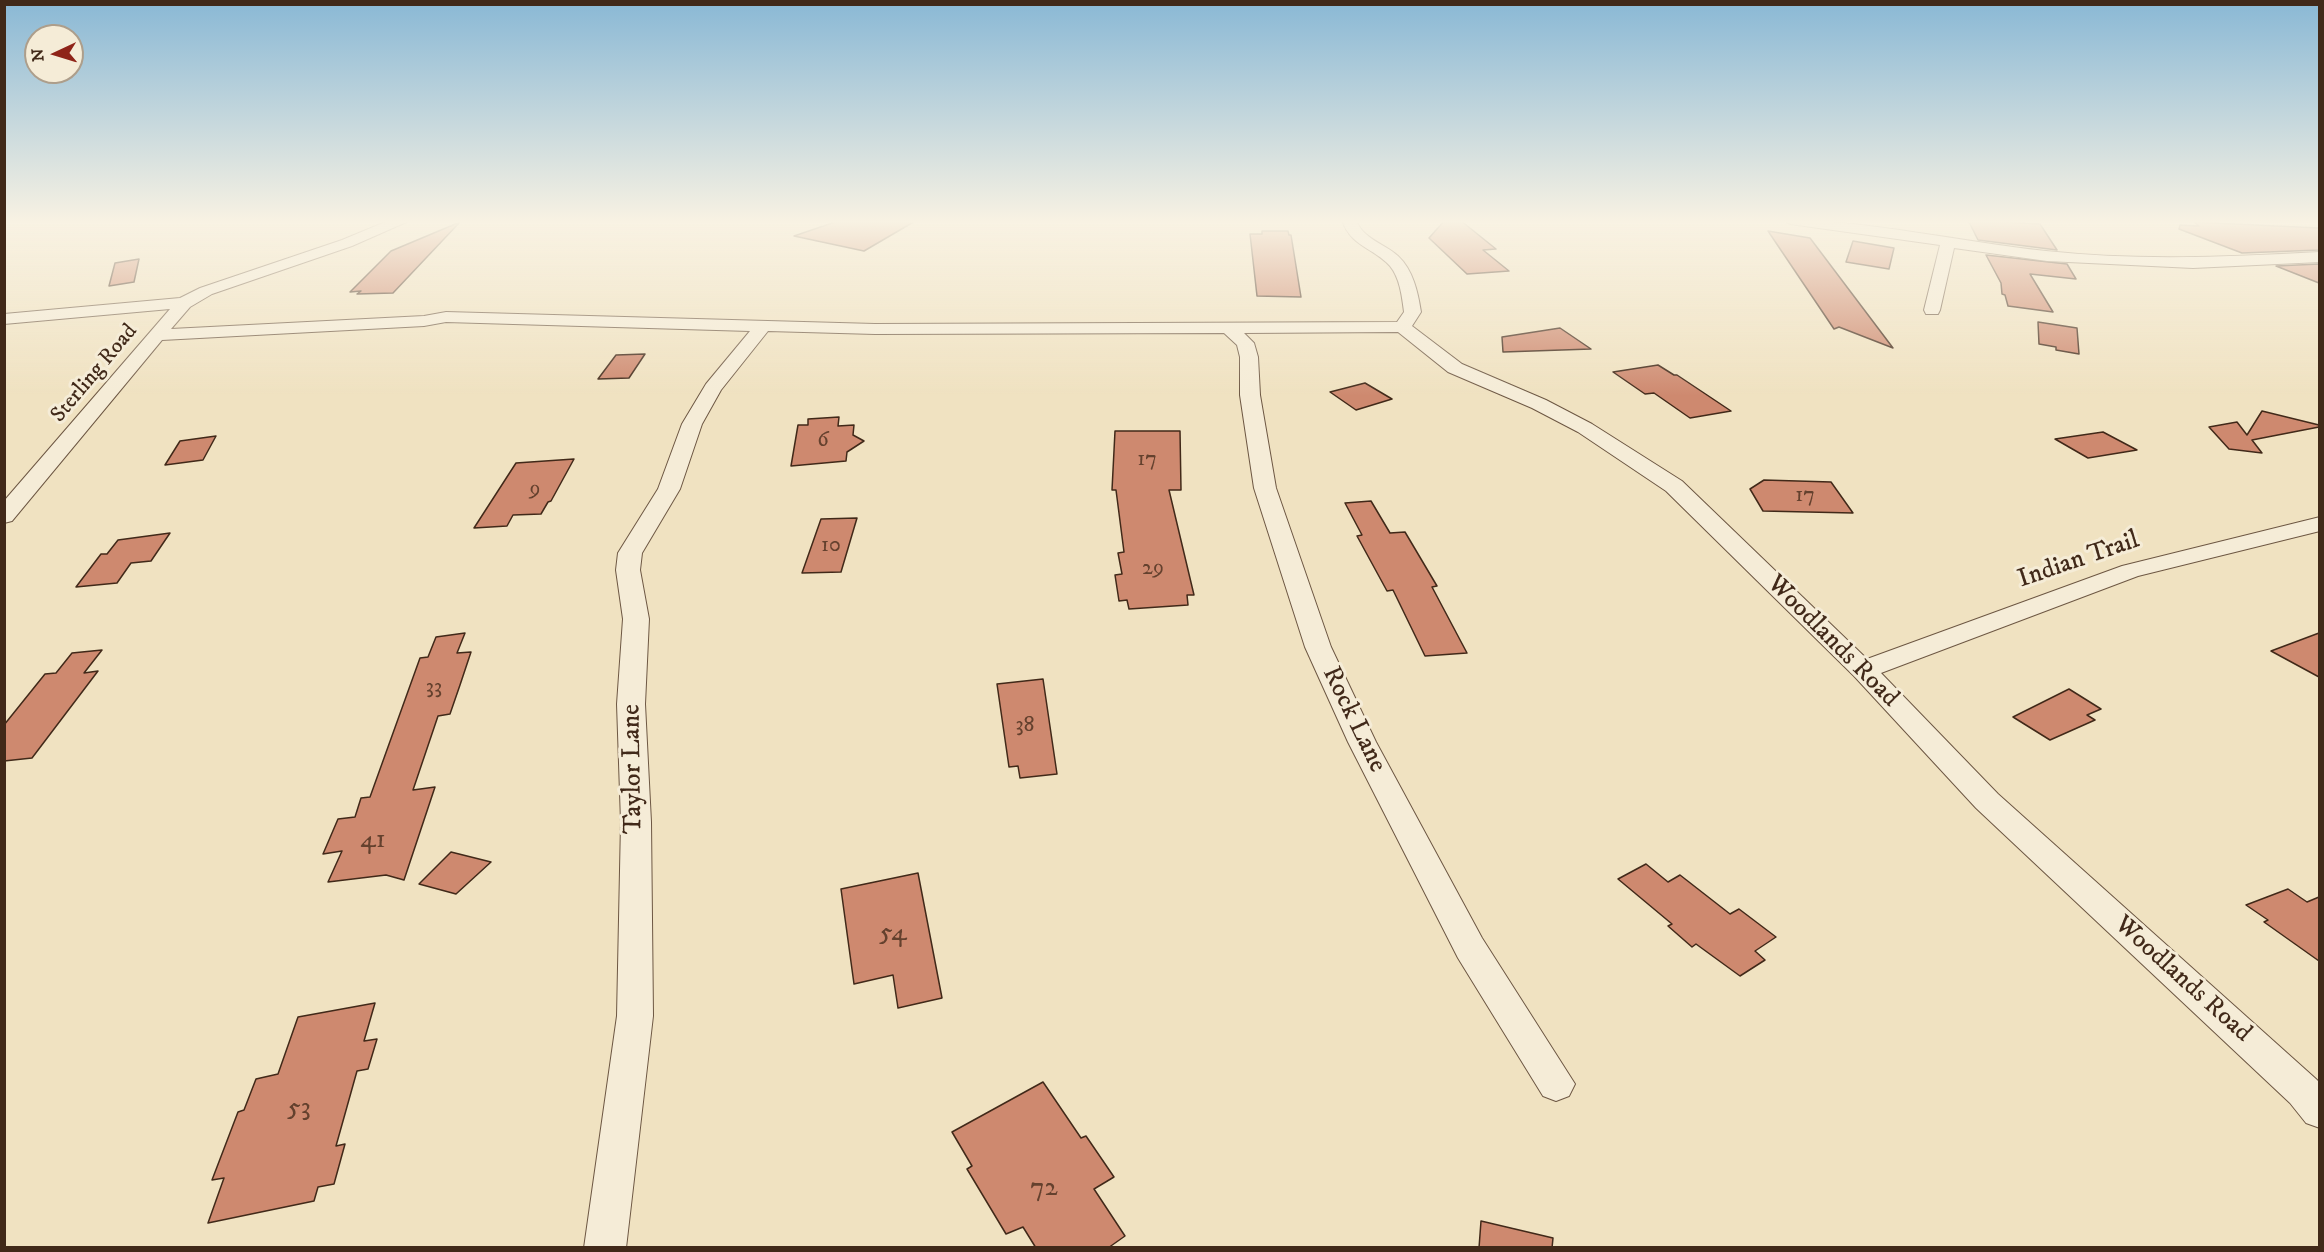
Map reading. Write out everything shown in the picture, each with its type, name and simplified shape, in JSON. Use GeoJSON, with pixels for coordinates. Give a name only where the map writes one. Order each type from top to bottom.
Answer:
{"type":"FeatureCollection","features":[{"type":"Feature","properties":{"kind":"street","name":"Sterling Road"},"geometry":{"type":"LineString","coordinates":[[4,516],[184,303],[206,291],[243,278]]}},
{"type":"Feature","properties":{"kind":"street"},"geometry":{"type":"LineString","coordinates":[[156,334],[424,321],[446,316],[762,327],[1230,329],[1402,327],[1413,312],[1411,296],[1403,278]]}},
{"type":"Feature","properties":{"kind":"street"},"geometry":{"type":"LineString","coordinates":[[1932,310],[1939,278]]}},
{"type":"Feature","properties":{"kind":"street"},"geometry":{"type":"LineString","coordinates":[[4,319],[184,303]]}},
{"type":"Feature","properties":{"kind":"street","name":"Taylor Lane"},"geometry":{"type":"LineString","coordinates":[[605,1248],[635,1016],[636,822],[631,704],[636,619],[628,570],[630,553],[669,489],[692,424],[713,388],[762,327]]}},
{"type":"Feature","properties":{"kind":"street","name":"Woodlands Road"},"geometry":{"type":"LineString","coordinates":[[1402,327],[1455,368],[1539,404],[1585,428],[1674,486],[1863,670],[1987,801],[2295,1083],[2319,1111]]}},
{"type":"Feature","properties":{"kind":"street","name":"Rock Lane"},"geometry":{"type":"LineString","coordinates":[[1230,329],[1245,342],[1250,357],[1250,395],[1265,488],[1318,647],[1362,742],[1470,948],[1556,1084]]}},
{"type":"Feature","properties":{"kind":"street","name":"Indian Trail"},"geometry":{"type":"LineString","coordinates":[[1863,670],[2130,571],[2319,524]]}},
{"type":"Feature","properties":{"kind":"building"},"geometry":{"type":"Polygon","coordinates":[[[111,278],[135,278],[134,282],[109,286],[111,278]]]}},
{"type":"Feature","properties":{"kind":"building"},"geometry":{"type":"Polygon","coordinates":[[[364,278],[407,278],[393,293],[357,294],[361,291],[350,292],[364,278]]]}},
{"type":"Feature","properties":{"kind":"building"},"geometry":{"type":"Polygon","coordinates":[[[1255,278],[1298,278],[1301,297],[1257,296],[1255,278]]]}},
{"type":"Feature","properties":{"kind":"building"},"geometry":{"type":"Polygon","coordinates":[[[1800,278],[1841,278],[1893,348],[1839,327],[1834,329],[1800,278]]]}},
{"type":"Feature","properties":{"kind":"building"},"geometry":{"type":"Polygon","coordinates":[[[1999,278],[2033,278],[2053,312],[2008,306],[2005,295],[2002,294],[1999,278]]]}},
{"type":"Feature","properties":{"kind":"building"},"geometry":{"type":"Polygon","coordinates":[[[2307,278],[2319,278],[2319,283],[2307,278]]]}},
{"type":"Feature","properties":{"kind":"building"},"geometry":{"type":"Polygon","coordinates":[[[2038,322],[2077,328],[2079,354],[2039,344],[2038,322]]]}},
{"type":"Feature","properties":{"kind":"building"},"geometry":{"type":"Polygon","coordinates":[[[1560,328],[1591,349],[1503,352],[1502,337],[1560,328]]]}},
{"type":"Feature","properties":{"kind":"building"},"geometry":{"type":"Polygon","coordinates":[[[645,354],[629,378],[598,379],[616,355],[645,354]]]}},
{"type":"Feature","properties":{"kind":"building"},"geometry":{"type":"Polygon","coordinates":[[[1658,365],[1731,411],[1690,418],[1654,393],[1645,394],[1613,372],[1658,365]]]}},
{"type":"Feature","properties":{"kind":"building"},"geometry":{"type":"Polygon","coordinates":[[[1365,383],[1392,399],[1356,410],[1330,392],[1365,383]]]}},
{"type":"Feature","properties":{"kind":"building"},"geometry":{"type":"Polygon","coordinates":[[[2262,411],[2319,425],[2319,427],[2252,440],[2262,453],[2229,449],[2209,427],[2237,422],[2247,435],[2262,411]]]}},
{"type":"Feature","properties":{"kind":"building"},"geometry":{"type":"Polygon","coordinates":[[[839,417],[838,426],[854,425],[853,435],[864,441],[847,452],[846,461],[791,466],[798,425],[808,425],[808,419],[839,417]]]}},
{"type":"Feature","properties":{"kind":"building"},"geometry":{"type":"Polygon","coordinates":[[[1115,431],[1180,431],[1181,490],[1169,490],[1194,595],[1187,595],[1188,605],[1129,609],[1127,600],[1119,601],[1115,575],[1122,574],[1118,553],[1124,552],[1116,490],[1112,490],[1115,431]]]}},
{"type":"Feature","properties":{"kind":"building"},"geometry":{"type":"Polygon","coordinates":[[[2103,432],[2137,450],[2088,458],[2055,439],[2103,432]]]}},
{"type":"Feature","properties":{"kind":"building"},"geometry":{"type":"Polygon","coordinates":[[[216,436],[203,460],[165,465],[180,441],[216,436]]]}},
{"type":"Feature","properties":{"kind":"building"},"geometry":{"type":"Polygon","coordinates":[[[574,459],[551,501],[541,514],[513,515],[507,526],[474,528],[516,463],[574,459]]]}},
{"type":"Feature","properties":{"kind":"building"},"geometry":{"type":"Polygon","coordinates":[[[1764,480],[1831,482],[1853,513],[1763,511],[1750,489],[1764,480]]]}},
{"type":"Feature","properties":{"kind":"building"},"geometry":{"type":"Polygon","coordinates":[[[1371,501],[1390,533],[1405,532],[1437,586],[1432,587],[1467,653],[1425,656],[1393,590],[1387,591],[1357,536],[1362,535],[1345,503],[1371,501]]]}},
{"type":"Feature","properties":{"kind":"building"},"geometry":{"type":"Polygon","coordinates":[[[857,518],[841,572],[802,573],[821,519],[857,518]]]}},
{"type":"Feature","properties":{"kind":"building"},"geometry":{"type":"Polygon","coordinates":[[[170,533],[151,561],[131,563],[117,583],[76,587],[101,554],[107,554],[118,540],[170,533]]]}},
{"type":"Feature","properties":{"kind":"building"},"geometry":{"type":"Polygon","coordinates":[[[465,633],[457,653],[471,652],[450,714],[438,716],[413,790],[435,787],[404,880],[386,875],[328,882],[342,851],[323,854],[338,819],[355,817],[361,798],[370,797],[420,658],[428,657],[436,637],[465,633]]]}},
{"type":"Feature","properties":{"kind":"building"},"geometry":{"type":"Polygon","coordinates":[[[2319,633],[2319,677],[2271,651],[2319,633]]]}},
{"type":"Feature","properties":{"kind":"building"},"geometry":{"type":"Polygon","coordinates":[[[102,650],[84,673],[98,671],[32,758],[4,761],[4,725],[45,674],[56,673],[72,653],[102,650]]]}},
{"type":"Feature","properties":{"kind":"building"},"geometry":{"type":"Polygon","coordinates":[[[1043,679],[1057,774],[1020,778],[1018,766],[1009,767],[997,684],[1043,679]]]}},
{"type":"Feature","properties":{"kind":"building"},"geometry":{"type":"Polygon","coordinates":[[[2069,689],[2101,709],[2087,715],[2095,720],[2050,740],[2013,717],[2069,689]]]}},
{"type":"Feature","properties":{"kind":"building"},"geometry":{"type":"Polygon","coordinates":[[[451,852],[491,862],[456,894],[419,884],[451,852]]]}},
{"type":"Feature","properties":{"kind":"building"},"geometry":{"type":"Polygon","coordinates":[[[1646,864],[1668,882],[1680,875],[1730,914],[1739,909],[1776,937],[1755,951],[1765,960],[1740,976],[1696,944],[1692,947],[1668,926],[1672,924],[1618,879],[1646,864]]]}},
{"type":"Feature","properties":{"kind":"building"},"geometry":{"type":"Polygon","coordinates":[[[918,873],[942,998],[898,1008],[893,975],[854,984],[841,889],[918,873]]]}},
{"type":"Feature","properties":{"kind":"building"},"geometry":{"type":"Polygon","coordinates":[[[2288,889],[2307,902],[2319,897],[2319,961],[2264,922],[2268,920],[2246,905],[2288,889]]]}},
{"type":"Feature","properties":{"kind":"building"},"geometry":{"type":"Polygon","coordinates":[[[375,1003],[364,1041],[377,1039],[368,1069],[357,1071],[336,1146],[345,1144],[334,1184],[318,1187],[314,1201],[208,1223],[224,1178],[212,1180],[238,1112],[244,1110],[256,1079],[278,1074],[298,1017],[375,1003]]]}},
{"type":"Feature","properties":{"kind":"building"},"geometry":{"type":"Polygon","coordinates":[[[1043,1082],[1081,1138],[1086,1136],[1114,1177],[1094,1189],[1125,1236],[1108,1248],[1036,1248],[1023,1227],[1006,1234],[967,1169],[972,1166],[952,1132],[1043,1082]]]}},
{"type":"Feature","properties":{"kind":"building"},"geometry":{"type":"Polygon","coordinates":[[[1481,1221],[1553,1238],[1552,1248],[1479,1248],[1481,1221]]]}}]}
